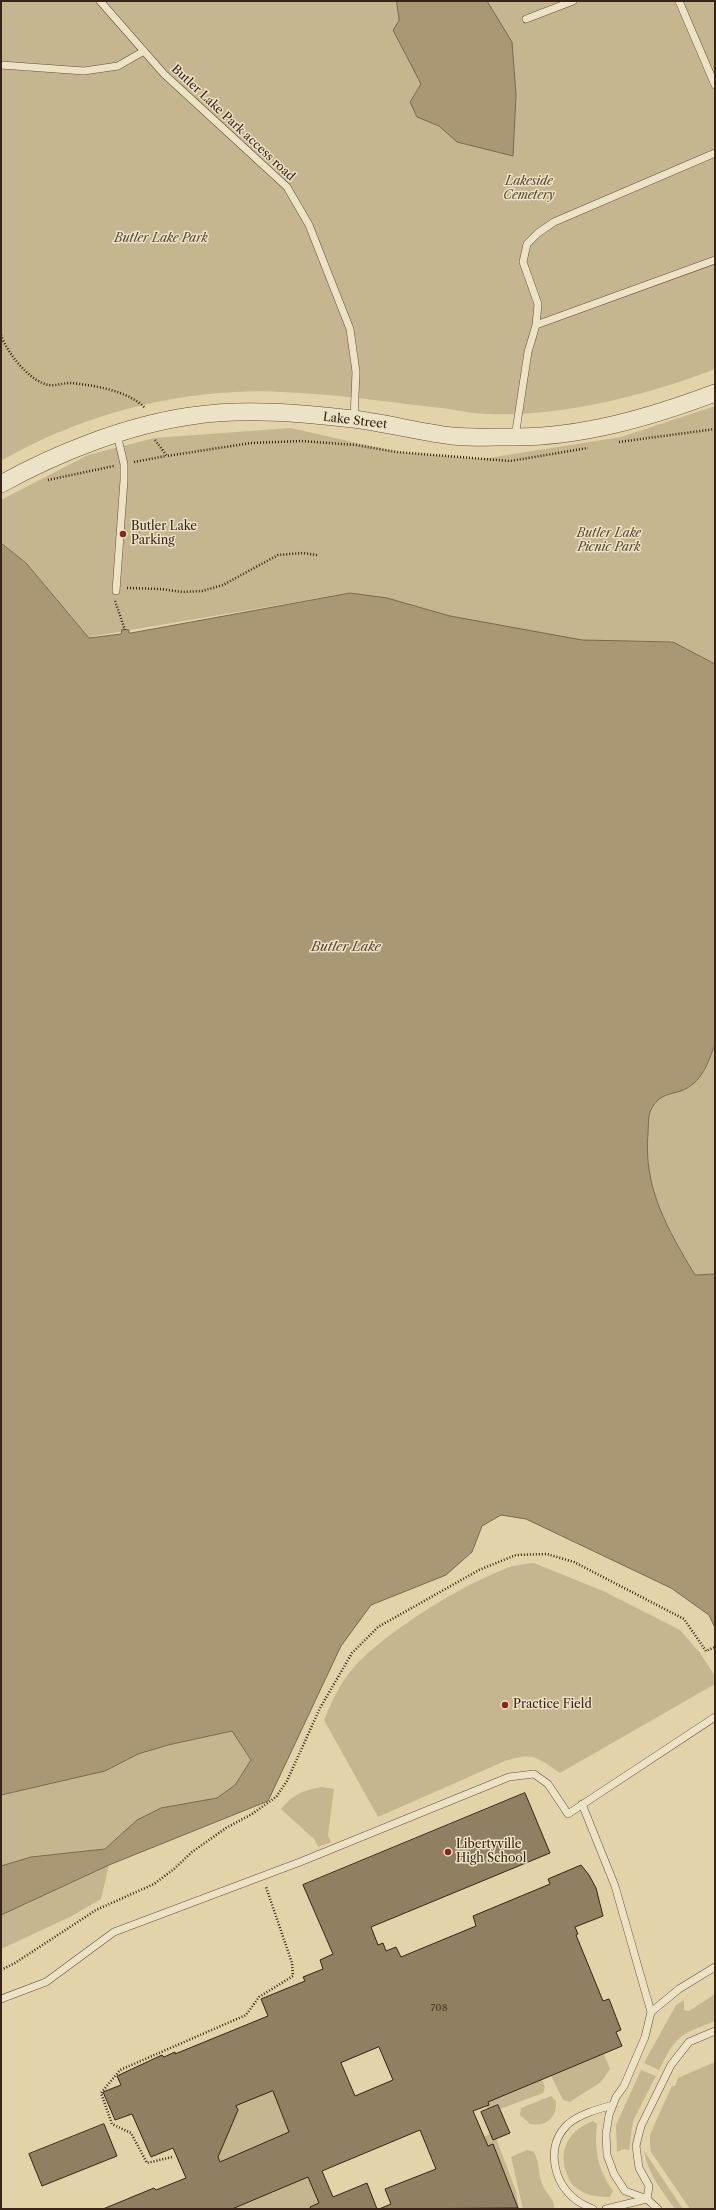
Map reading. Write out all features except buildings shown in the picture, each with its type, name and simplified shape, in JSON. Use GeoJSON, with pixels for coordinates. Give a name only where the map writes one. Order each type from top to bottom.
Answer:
{"type":"FeatureCollection","features":[{"type":"Feature","properties":{"kind":"street","name":"Lake Street"},"geometry":{"type":"LineString","coordinates":[[1,484],[65,453],[117,434],[169,419],[225,413],[280,413],[354,419],[452,436],[515,437],[556,435],[607,426],[684,404],[715,393]]}},
{"type":"Feature","properties":{"kind":"lane","name":"Butler Lake Park access road"},"geometry":{"type":"LineString","coordinates":[[100,1],[164,74],[287,187],[309,225],[350,329],[356,372],[354,419]]}},
{"type":"Feature","properties":{"kind":"lane"},"geometry":{"type":"LineString","coordinates":[[526,19],[573,1]]}},
{"type":"Feature","properties":{"kind":"lane"},"geometry":{"type":"LineString","coordinates":[[679,1],[715,85]]}},
{"type":"Feature","properties":{"kind":"lane"},"geometry":{"type":"LineString","coordinates":[[1,65],[84,70],[118,66],[144,51]]}},
{"type":"Feature","properties":{"kind":"lane"},"geometry":{"type":"LineString","coordinates":[[515,437],[528,352],[536,326],[538,304],[524,262],[527,244],[538,233],[554,222],[715,153]]}},
{"type":"Feature","properties":{"kind":"lane"},"geometry":{"type":"LineString","coordinates":[[536,326],[715,260]]}},
{"type":"Feature","properties":{"kind":"lane"},"geometry":{"type":"LineString","coordinates":[[116,591],[124,464],[117,434]]}},
{"type":"Feature","properties":{"kind":"lane"},"geometry":{"type":"LineString","coordinates":[[1,1999],[46,1982],[114,1932],[262,1877],[509,1778],[534,1774],[548,1784],[568,1814],[715,1717]]}},
{"type":"Feature","properties":{"kind":"lane"},"geometry":{"type":"LineString","coordinates":[[582,1804],[615,1886],[651,2012],[645,2037],[624,2086],[616,2097],[613,2105],[606,2134],[608,2155],[614,2174],[625,2191],[647,2199],[658,2209]]}},
{"type":"Feature","properties":{"kind":"lane"},"geometry":{"type":"LineString","coordinates":[[651,2012],[679,1989],[715,1967]]}},
{"type":"Feature","properties":{"kind":"lane"},"geometry":{"type":"LineString","coordinates":[[647,2199],[649,2186],[639,2168],[636,2146],[641,2126],[671,2065],[689,2042],[715,2031]]}},
{"type":"Feature","properties":{"kind":"lane"},"geometry":{"type":"LineString","coordinates":[[592,2209],[576,2200],[565,2188],[560,2180],[553,2154],[561,2133],[568,2124],[580,2117],[613,2105]]}},
{"type":"Feature","properties":{"kind":"lane"},"geometry":{"type":"LineString","coordinates":[[606,2209],[647,2199]]}},
{"type":"Feature","properties":{"kind":"path"},"geometry":{"type":"LineString","coordinates":[[1,335],[29,376],[48,385],[70,383],[113,391],[138,401],[145,408]]}},
{"type":"Feature","properties":{"kind":"path"},"geometry":{"type":"LineString","coordinates":[[42,483],[124,464],[167,456]]}},
{"type":"Feature","properties":{"kind":"path"},"geometry":{"type":"LineString","coordinates":[[125,630],[115,604],[116,591],[123,588],[161,589],[182,592],[202,591],[223,585],[278,555],[303,552],[317,555]]}},
{"type":"Feature","properties":{"kind":"path"},"geometry":{"type":"LineString","coordinates":[[1,1970],[15,1963],[96,1910],[154,1884],[174,1869],[192,1852],[226,1828],[252,1814],[276,1797],[287,1781],[320,1708],[352,1654],[378,1627],[479,1570],[516,1555],[547,1554],[574,1562],[684,1619],[706,1651],[714,1647]]}},
{"type":"Feature","properties":{"kind":"path"},"geometry":{"type":"LineString","coordinates":[[172,2157],[147,2163],[131,2133],[112,2124],[101,2093],[120,2070],[246,2015],[259,1997],[293,1976],[292,1963],[262,1877]]}},
{"type":"Feature","properties":{"kind":"green space"},"geometry":{"type":"Polygon","coordinates":[[[1,1],[715,1],[715,369],[689,379],[604,402],[545,412],[516,414],[477,413],[328,395],[247,391],[205,394],[144,405],[84,422],[28,446],[1,461],[1,1]]]}},
{"type":"Feature","properties":{"kind":"green space","name":"Butler Lake Picnic Park"},"geometry":{"type":"Polygon","coordinates":[[[715,406],[715,664],[673,642],[672,639],[671,641],[582,641],[451,617],[350,593],[89,637],[26,563],[1,542],[1,500],[88,455],[154,438],[291,428],[397,452],[482,459],[621,437],[715,406]]]}},
{"type":"Feature","properties":{"kind":"green space"},"geometry":{"type":"Polygon","coordinates":[[[715,1044],[715,1274],[695,1275],[667,1225],[654,1190],[649,1172],[647,1153],[649,1119],[650,1111],[660,1098],[681,1091],[699,1078],[707,1065],[715,1044]]]}},
{"type":"Feature","properties":{"kind":"green space","name":"Practice Field"},"geometry":{"type":"Polygon","coordinates":[[[534,1563],[603,1591],[680,1630],[700,1653],[715,1676],[715,1684],[560,1773],[540,1760],[534,1758],[515,1758],[505,1761],[378,1817],[324,1720],[340,1686],[354,1667],[368,1653],[386,1638],[426,1610],[447,1597],[488,1576],[510,1567],[534,1563]]]}},
{"type":"Feature","properties":{"kind":"green space"},"geometry":{"type":"Polygon","coordinates":[[[232,1731],[251,1760],[235,1785],[217,1798],[161,1808],[137,1820],[105,1849],[31,1857],[1,1866],[1,1795],[105,1771],[138,1754],[168,1745],[232,1731]]]}},
{"type":"Feature","properties":{"kind":"green space"},"geometry":{"type":"Polygon","coordinates":[[[322,1787],[334,1789],[328,1835],[331,1842],[318,1847],[315,1840],[281,1809],[289,1800],[298,1794],[322,1787]]]}},
{"type":"Feature","properties":{"kind":"green space"},"geometry":{"type":"Polygon","coordinates":[[[109,1865],[101,1899],[70,1917],[1,1949],[1,1915],[109,1865]]]}},
{"type":"Feature","properties":{"kind":"green space"},"geometry":{"type":"Polygon","coordinates":[[[715,1994],[715,2021],[693,2030],[680,2038],[670,2049],[659,2070],[644,2063],[676,2005],[684,2000],[684,2010],[689,2011],[715,1994]]]}},
{"type":"Feature","properties":{"kind":"green space"},"geometry":{"type":"Polygon","coordinates":[[[604,2054],[610,2069],[601,2082],[570,2102],[563,2100],[551,2076],[604,2054]]]}},
{"type":"Feature","properties":{"kind":"green space"},"geometry":{"type":"Polygon","coordinates":[[[715,2062],[715,2209],[690,2209],[651,2152],[650,2136],[672,2086],[675,2086],[678,2078],[715,2062]]]}},
{"type":"Feature","properties":{"kind":"green space"},"geometry":{"type":"Polygon","coordinates":[[[641,2070],[656,2076],[633,2121],[629,2150],[624,2149],[617,2152],[616,2125],[641,2070]]]}},
{"type":"Feature","properties":{"kind":"green space"},"geometry":{"type":"Polygon","coordinates":[[[542,2080],[545,2087],[543,2093],[500,2109],[498,2105],[488,2109],[486,2106],[489,2105],[488,2102],[542,2080]]]}},
{"type":"Feature","properties":{"kind":"green space"},"geometry":{"type":"Polygon","coordinates":[[[273,2091],[289,2132],[220,2162],[218,2157],[238,2110],[236,2106],[273,2091]]]}},
{"type":"Feature","properties":{"kind":"green space"},"geometry":{"type":"Polygon","coordinates":[[[551,2096],[556,2101],[556,2107],[552,2117],[546,2123],[536,2125],[530,2124],[520,2115],[521,2108],[551,2096]]]}},
{"type":"Feature","properties":{"kind":"green space"},"geometry":{"type":"Polygon","coordinates":[[[593,2121],[597,2124],[596,2142],[598,2159],[604,2176],[613,2191],[610,2197],[589,2195],[576,2187],[569,2179],[564,2163],[565,2147],[568,2140],[578,2129],[593,2121]]]}},
{"type":"Feature","properties":{"kind":"green space"},"geometry":{"type":"Polygon","coordinates":[[[490,2134],[496,2138],[516,2191],[519,2209],[515,2209],[518,2208],[493,2144],[488,2146],[484,2137],[490,2134]]]}},
{"type":"Feature","properties":{"kind":"green space"},"geometry":{"type":"Polygon","coordinates":[[[527,2150],[534,2152],[536,2156],[541,2182],[554,2203],[554,2209],[523,2209],[511,2157],[527,2150]]]}},
{"type":"Feature","properties":{"kind":"green space"},"geometry":{"type":"Polygon","coordinates":[[[644,2151],[683,2209],[675,2209],[661,2189],[652,2175],[644,2151]]]}},
{"type":"Feature","properties":{"kind":"green space"},"geometry":{"type":"Polygon","coordinates":[[[308,2177],[319,2203],[310,2207],[311,2209],[232,2209],[308,2177]]]}},
{"type":"Feature","properties":{"kind":"water"},"geometry":{"type":"Polygon","coordinates":[[[397,1],[487,1],[512,42],[516,95],[513,156],[457,142],[439,126],[417,117],[410,102],[421,84],[393,30],[399,21],[397,1]]]}},
{"type":"Feature","properties":{"kind":"water","name":"Butler Lake"},"geometry":{"type":"Polygon","coordinates":[[[1,543],[26,563],[89,638],[121,634],[122,629],[129,630],[129,633],[131,633],[350,593],[387,598],[450,616],[582,640],[673,642],[715,664],[715,1044],[703,1072],[694,1083],[681,1091],[660,1098],[654,1104],[650,1111],[647,1153],[649,1172],[654,1190],[667,1225],[676,1242],[695,1275],[715,1274],[715,1628],[709,1615],[671,1588],[526,1519],[501,1515],[482,1526],[472,1552],[446,1575],[371,1605],[341,1646],[268,1801],[109,1865],[1,1915],[1,1866],[31,1857],[105,1849],[137,1820],[161,1808],[217,1798],[235,1785],[251,1760],[232,1731],[168,1745],[138,1754],[105,1771],[1,1795],[1,543]]]}},
{"type":"Feature","properties":{"kind":"place","name":"Butler Lake Parking"},"geometry":{"type":"Point","coordinates":[123,534]}},
{"type":"Feature","properties":{"kind":"place","name":"Practice Field"},"geometry":{"type":"Point","coordinates":[505,1705]}},
{"type":"Feature","properties":{"kind":"place","name":"Libertyville High School"},"geometry":{"type":"Point","coordinates":[448,1852]}},
{"type":"Feature","properties":{"kind":"park label","name":"Lakeside Cemetery"},"geometry":{"type":"Point","coordinates":[529,189]}},
{"type":"Feature","properties":{"kind":"park label","name":"Butler Lake Park"},"geometry":{"type":"Point","coordinates":[161,239]}}]}
